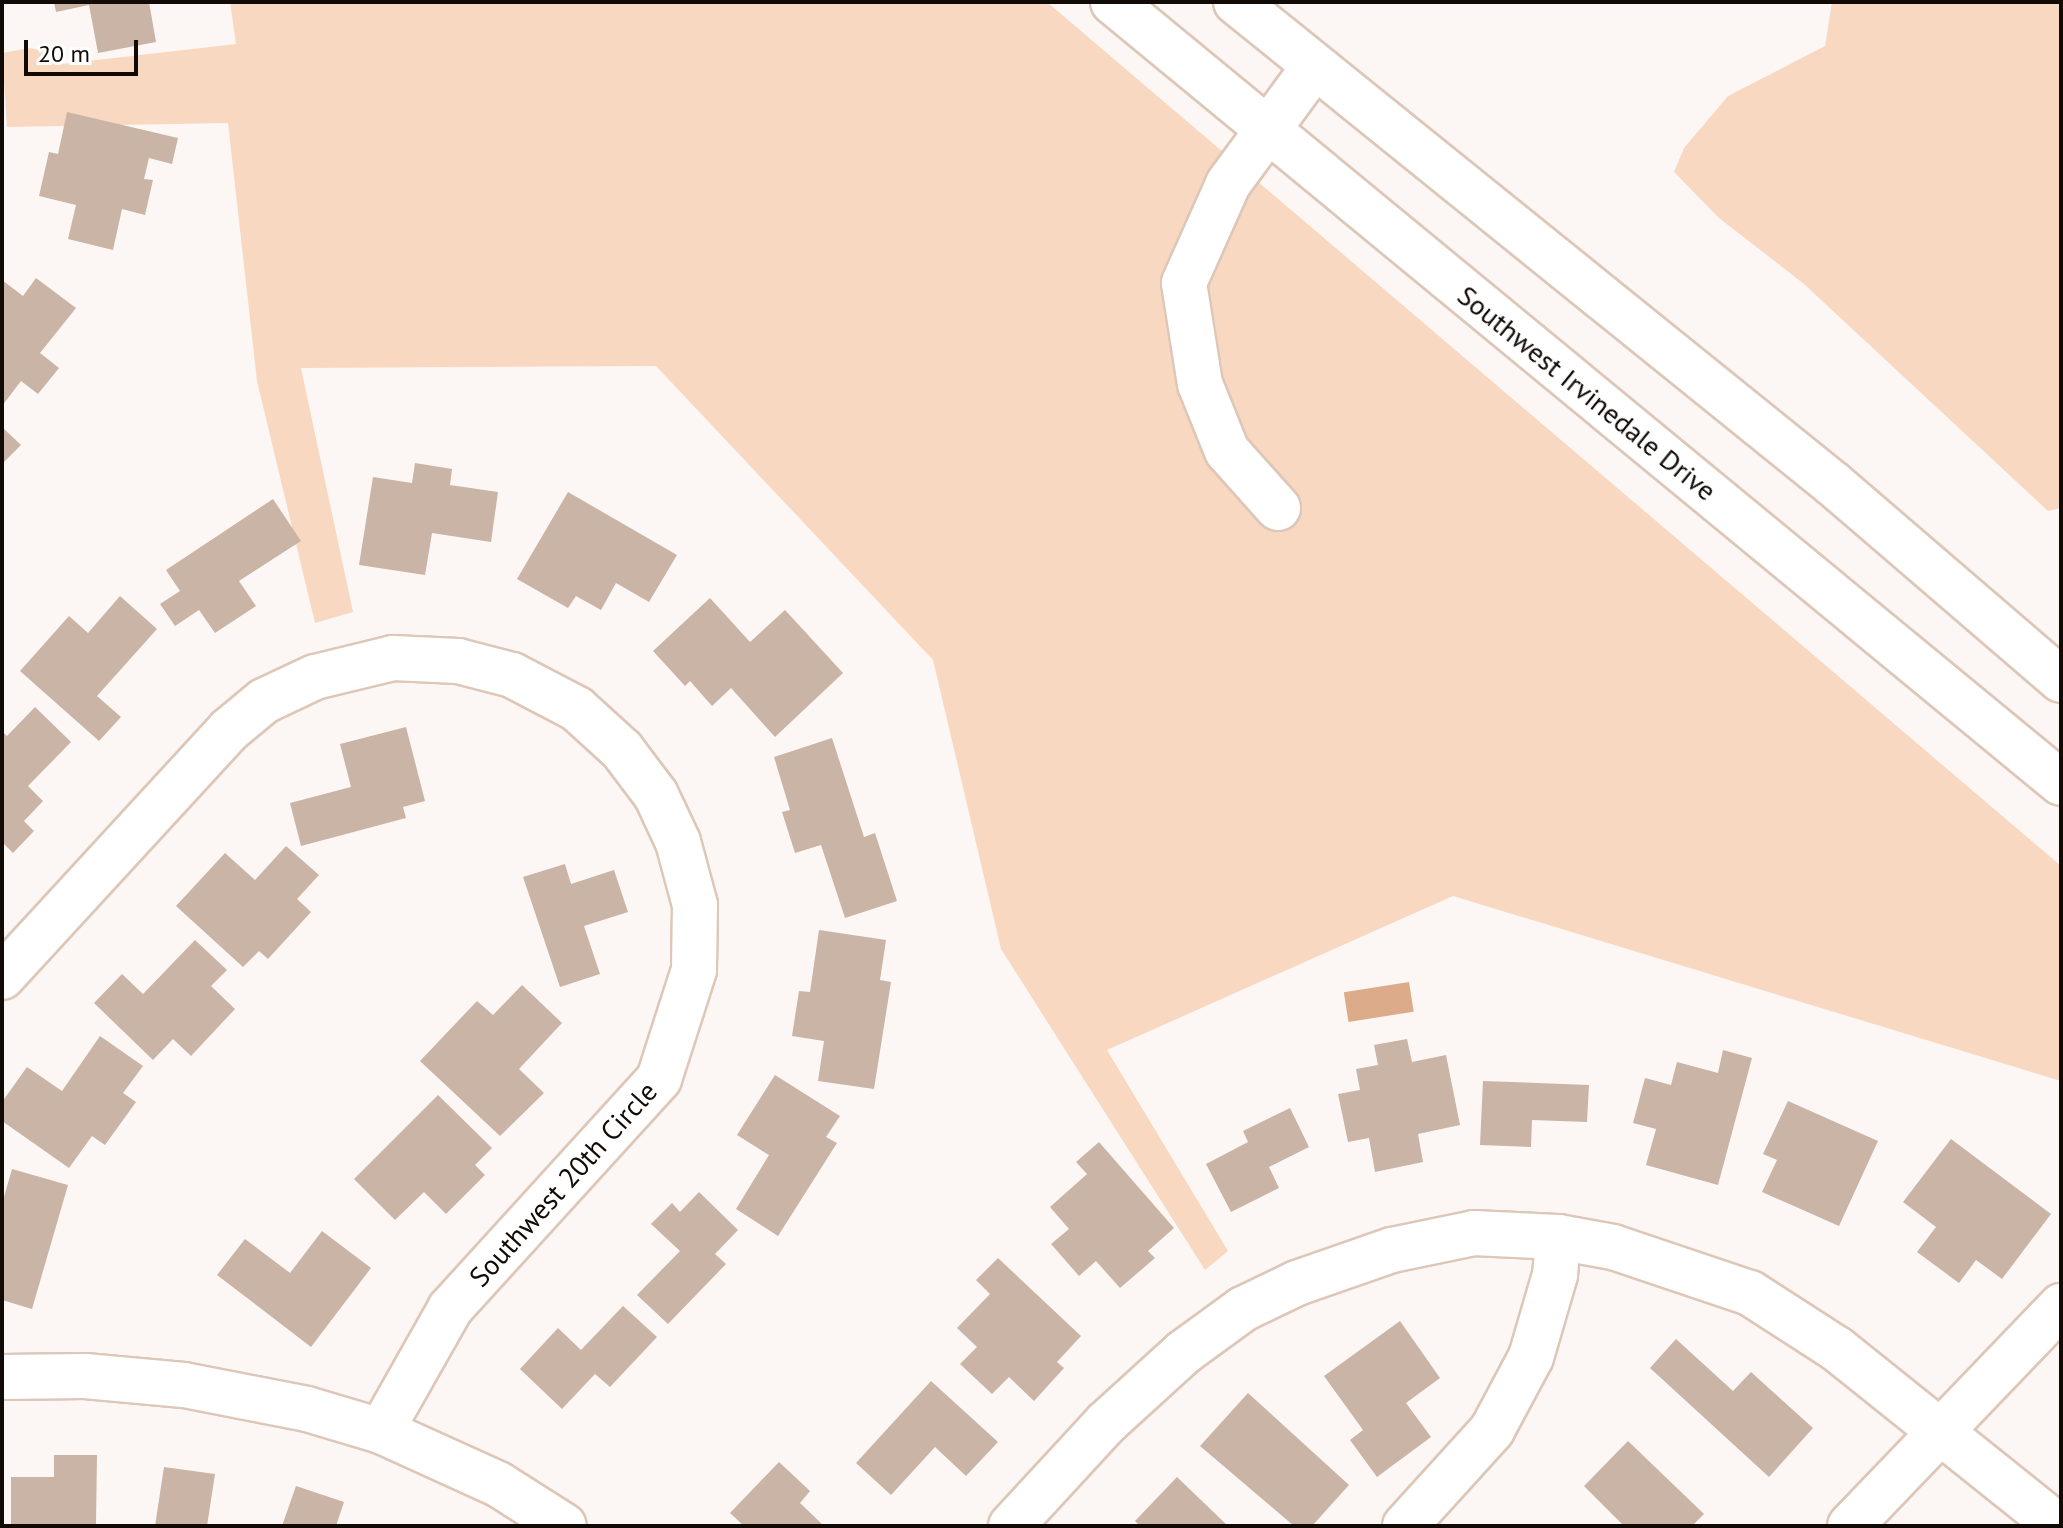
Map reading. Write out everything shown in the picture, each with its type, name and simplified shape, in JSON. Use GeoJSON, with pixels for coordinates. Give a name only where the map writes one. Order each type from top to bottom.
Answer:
{"type":"FeatureCollection","features":[{"type":"Feature","properties":{"kind":"street","name":"Southwest Irvinedale Drive"},"geometry":{"type":"LineString","coordinates":[[1113,2],[1267,132],[2061,783]]}},
{"type":"Feature","properties":{"kind":"street"},"geometry":{"type":"LineString","coordinates":[[1236,2],[1832,483],[2061,680]]}},
{"type":"Feature","properties":{"kind":"street"},"geometry":{"type":"LineString","coordinates":[[1278,508],[1227,451],[1200,384],[1184,283],[1228,184],[1314,67]]}},
{"type":"Feature","properties":{"kind":"street","name":"Southwest 20th Circle"},"geometry":{"type":"LineString","coordinates":[[2,977],[229,730],[264,701],[315,677],[393,658],[458,661],[512,675],[577,709],[622,750],[656,795],[678,842],[695,905],[694,970],[659,1079],[588,1162],[450,1309],[381,1431]]}},
{"type":"Feature","properties":{"kind":"street"},"geometry":{"type":"LineString","coordinates":[[1011,1526],[1106,1423],[1184,1352],[1243,1309],[1297,1283],[1392,1250],[1474,1233],[1558,1237],[1613,1247],[1750,1293],[1837,1349],[2058,1526]]}},
{"type":"Feature","properties":{"kind":"street"},"geometry":{"type":"LineString","coordinates":[[1405,1526],[1492,1430],[1531,1357],[1555,1275],[1558,1237]]}},
{"type":"Feature","properties":{"kind":"street"},"geometry":{"type":"LineString","coordinates":[[1850,1526],[1941,1435],[2061,1306]]}},
{"type":"Feature","properties":{"kind":"street"},"geometry":{"type":"LineString","coordinates":[[2,1377],[85,1376],[184,1385],[307,1409],[381,1431],[498,1484],[564,1526]]}},
{"type":"Feature","properties":{"kind":"shaded area"},"geometry":{"type":"Polygon","coordinates":[[[230,2],[1047,2],[2061,866],[2061,1081],[1453,896],[1107,1050],[1228,1251],[1205,1270],[1001,949],[933,660],[656,366],[301,368],[353,612],[315,623],[257,381],[228,123],[7,127],[2,53],[30,48],[48,52],[62,64],[236,44],[230,2]]]}},
{"type":"Feature","properties":{"kind":"shaded area"},"geometry":{"type":"Polygon","coordinates":[[[1832,2],[2061,2],[2061,508],[2048,511],[1804,284],[1719,218],[1674,172],[1684,148],[1728,96],[1825,46],[1832,2]]]}},
{"type":"Feature","properties":{"kind":"shaded area"},"geometry":{"type":"Polygon","coordinates":[[[1409,982],[1414,1012],[1349,1022],[1344,992],[1409,982]]]}},
{"type":"Feature","properties":{"kind":"building"},"geometry":{"type":"Polygon","coordinates":[[[54,2],[149,2],[156,42],[98,53],[89,5],[56,12],[54,2]]]}},
{"type":"Feature","properties":{"kind":"building"},"geometry":{"type":"Polygon","coordinates":[[[67,112],[178,138],[172,164],[149,158],[144,179],[153,180],[145,215],[122,209],[113,250],[68,239],[76,205],[39,196],[49,152],[58,154],[67,112]]]}},
{"type":"Feature","properties":{"kind":"building"},"geometry":{"type":"Polygon","coordinates":[[[36,278],[76,308],[40,353],[59,368],[38,394],[21,381],[2,406],[2,280],[23,296],[36,278]]]}},
{"type":"Feature","properties":{"kind":"building"},"geometry":{"type":"Polygon","coordinates":[[[2,427],[21,445],[2,464],[2,427]]]}},
{"type":"Feature","properties":{"kind":"building"},"geometry":{"type":"Polygon","coordinates":[[[415,463],[452,469],[450,485],[498,492],[491,542],[432,533],[425,575],[359,565],[373,477],[412,483],[415,463]]]}},
{"type":"Feature","properties":{"kind":"building"},"geometry":{"type":"Polygon","coordinates":[[[568,492],[677,555],[649,602],[616,583],[601,610],[576,596],[568,608],[517,579],[568,492]]]}},
{"type":"Feature","properties":{"kind":"building"},"geometry":{"type":"Polygon","coordinates":[[[273,499],[301,541],[239,581],[256,606],[215,633],[199,610],[175,626],[160,604],[180,591],[166,570],[273,499]]]}},
{"type":"Feature","properties":{"kind":"building"},"geometry":{"type":"Polygon","coordinates":[[[120,596],[157,629],[97,696],[121,717],[99,741],[20,671],[69,616],[88,633],[120,596]]]}},
{"type":"Feature","properties":{"kind":"building"},"geometry":{"type":"Polygon","coordinates":[[[710,598],[750,642],[785,610],[843,673],[775,737],[731,688],[712,706],[690,681],[685,686],[653,651],[710,598]]]}},
{"type":"Feature","properties":{"kind":"building"},"geometry":{"type":"Polygon","coordinates":[[[35,707],[71,742],[28,786],[43,801],[24,821],[34,831],[13,853],[2,842],[2,731],[7,736],[35,707]]]}},
{"type":"Feature","properties":{"kind":"building"},"geometry":{"type":"Polygon","coordinates":[[[406,727],[425,801],[403,807],[406,818],[301,846],[290,803],[351,787],[340,744],[406,727]]]}},
{"type":"Feature","properties":{"kind":"building"},"geometry":{"type":"Polygon","coordinates":[[[832,738],[864,837],[875,833],[897,901],[845,918],[821,845],[795,853],[782,812],[790,810],[774,757],[832,738]]]}},
{"type":"Feature","properties":{"kind":"building"},"geometry":{"type":"Polygon","coordinates":[[[286,846],[319,875],[297,899],[311,912],[268,959],[259,951],[243,967],[176,906],[225,853],[255,880],[286,846]]]}},
{"type":"Feature","properties":{"kind":"building"},"geometry":{"type":"Polygon","coordinates":[[[565,864],[571,884],[614,870],[628,912],[584,926],[600,974],[560,987],[523,877],[565,864]]]}},
{"type":"Feature","properties":{"kind":"building"},"geometry":{"type":"Polygon","coordinates":[[[819,930],[886,940],[880,980],[891,982],[874,1089],[818,1081],[824,1041],[792,1036],[799,991],[810,992],[819,930]]]}},
{"type":"Feature","properties":{"kind":"building"},"geometry":{"type":"Polygon","coordinates":[[[195,940],[227,970],[211,986],[235,1009],[191,1056],[173,1039],[153,1060],[94,1003],[122,974],[143,994],[195,940]]]}},
{"type":"Feature","properties":{"kind":"building"},"geometry":{"type":"Polygon","coordinates":[[[522,985],[562,1023],[519,1069],[544,1093],[500,1136],[420,1061],[477,1001],[493,1015],[522,985]]]}},
{"type":"Feature","properties":{"kind":"building"},"geometry":{"type":"Polygon","coordinates":[[[100,1036],[143,1066],[123,1093],[136,1102],[105,1145],[92,1136],[69,1168],[2,1121],[2,1102],[27,1067],[62,1091],[100,1036]]]}},
{"type":"Feature","properties":{"kind":"building"},"geometry":{"type":"Polygon","coordinates":[[[1407,1039],[1412,1062],[1446,1055],[1460,1125],[1418,1134],[1423,1162],[1375,1172],[1369,1138],[1348,1142],[1338,1094],[1360,1090],[1356,1069],[1378,1065],[1374,1045],[1407,1039]]]}},
{"type":"Feature","properties":{"kind":"building"},"geometry":{"type":"Polygon","coordinates":[[[1723,1050],[1752,1058],[1718,1185],[1646,1165],[1656,1129],[1633,1123],[1645,1078],[1671,1085],[1677,1062],[1718,1073],[1723,1050]]]}},
{"type":"Feature","properties":{"kind":"building"},"geometry":{"type":"Polygon","coordinates":[[[775,1075],[840,1116],[826,1137],[837,1143],[778,1236],[736,1209],[769,1155],[737,1135],[775,1075]]]}},
{"type":"Feature","properties":{"kind":"building"},"geometry":{"type":"Polygon","coordinates":[[[1483,1081],[1589,1085],[1587,1122],[1532,1120],[1531,1147],[1480,1145],[1483,1081]]]}},
{"type":"Feature","properties":{"kind":"building"},"geometry":{"type":"Polygon","coordinates":[[[438,1095],[492,1148],[475,1165],[485,1175],[446,1214],[424,1192],[395,1220],[354,1179],[438,1095]]]}},
{"type":"Feature","properties":{"kind":"building"},"geometry":{"type":"Polygon","coordinates":[[[1788,1101],[1878,1141],[1839,1226],[1762,1192],[1777,1160],[1763,1154],[1788,1101]]]}},
{"type":"Feature","properties":{"kind":"building"},"geometry":{"type":"Polygon","coordinates":[[[1290,1108],[1309,1147],[1269,1167],[1279,1188],[1231,1212],[1206,1164],[1248,1142],[1243,1131],[1290,1108]]]}},
{"type":"Feature","properties":{"kind":"building"},"geometry":{"type":"Polygon","coordinates":[[[1951,1139],[2051,1214],[2002,1279],[1976,1260],[1959,1283],[1917,1252],[1936,1227],[1903,1202],[1951,1139]]]}},
{"type":"Feature","properties":{"kind":"building"},"geometry":{"type":"Polygon","coordinates":[[[1099,1142],[1174,1228],[1148,1251],[1155,1258],[1120,1288],[1096,1261],[1079,1276],[1051,1244],[1069,1229],[1050,1207],[1087,1174],[1076,1162],[1099,1142]]]}},
{"type":"Feature","properties":{"kind":"building"},"geometry":{"type":"Polygon","coordinates":[[[12,1169],[68,1185],[32,1309],[2,1300],[2,1204],[12,1169]]]}},
{"type":"Feature","properties":{"kind":"building"},"geometry":{"type":"Polygon","coordinates":[[[699,1192],[738,1230],[715,1254],[726,1264],[668,1324],[637,1295],[680,1251],[651,1224],[672,1203],[680,1212],[699,1192]]]}},
{"type":"Feature","properties":{"kind":"building"},"geometry":{"type":"Polygon","coordinates":[[[322,1231],[371,1268],[311,1347],[217,1275],[245,1239],[290,1273],[322,1231]]]}},
{"type":"Feature","properties":{"kind":"building"},"geometry":{"type":"Polygon","coordinates":[[[998,1258],[1081,1336],[1057,1362],[1064,1368],[1034,1401],[1009,1377],[992,1394],[960,1364],[977,1347],[957,1328],[990,1294],[976,1280],[998,1258]]]}},
{"type":"Feature","properties":{"kind":"building"},"geometry":{"type":"Polygon","coordinates":[[[623,1306],[657,1337],[610,1387],[595,1374],[562,1409],[520,1369],[558,1328],[581,1350],[623,1306]]]}},
{"type":"Feature","properties":{"kind":"building"},"geometry":{"type":"Polygon","coordinates":[[[1400,1321],[1440,1378],[1406,1403],[1431,1437],[1377,1477],[1350,1440],[1363,1430],[1324,1376],[1400,1321]]]}},
{"type":"Feature","properties":{"kind":"building"},"geometry":{"type":"Polygon","coordinates":[[[1676,1339],[1733,1391],[1751,1372],[1813,1428],[1769,1477],[1650,1368],[1676,1339]]]}},
{"type":"Feature","properties":{"kind":"building"},"geometry":{"type":"Polygon","coordinates":[[[931,1381],[998,1442],[966,1476],[935,1447],[891,1495],[856,1463],[931,1381]]]}},
{"type":"Feature","properties":{"kind":"building"},"geometry":{"type":"Polygon","coordinates":[[[1248,1393],[1349,1485],[1312,1526],[1294,1526],[1200,1446],[1248,1393]]]}},
{"type":"Feature","properties":{"kind":"building"},"geometry":{"type":"Polygon","coordinates":[[[1628,1441],[1704,1514],[1692,1526],[1624,1526],[1584,1486],[1628,1441]]]}},
{"type":"Feature","properties":{"kind":"building"},"geometry":{"type":"Polygon","coordinates":[[[54,1455],[97,1455],[96,1524],[11,1524],[11,1477],[54,1477],[54,1455]]]}},
{"type":"Feature","properties":{"kind":"building"},"geometry":{"type":"Polygon","coordinates":[[[779,1462],[810,1491],[800,1503],[824,1526],[744,1526],[730,1513],[779,1462]]]}},
{"type":"Feature","properties":{"kind":"building"},"geometry":{"type":"Polygon","coordinates":[[[164,1467],[215,1474],[207,1526],[155,1526],[164,1467]]]}},
{"type":"Feature","properties":{"kind":"building"},"geometry":{"type":"Polygon","coordinates":[[[1177,1477],[1228,1526],[1140,1526],[1135,1521],[1177,1477]]]}},
{"type":"Feature","properties":{"kind":"building"},"geometry":{"type":"Polygon","coordinates":[[[296,1486],[344,1502],[336,1526],[282,1526],[296,1486]]]}}]}
